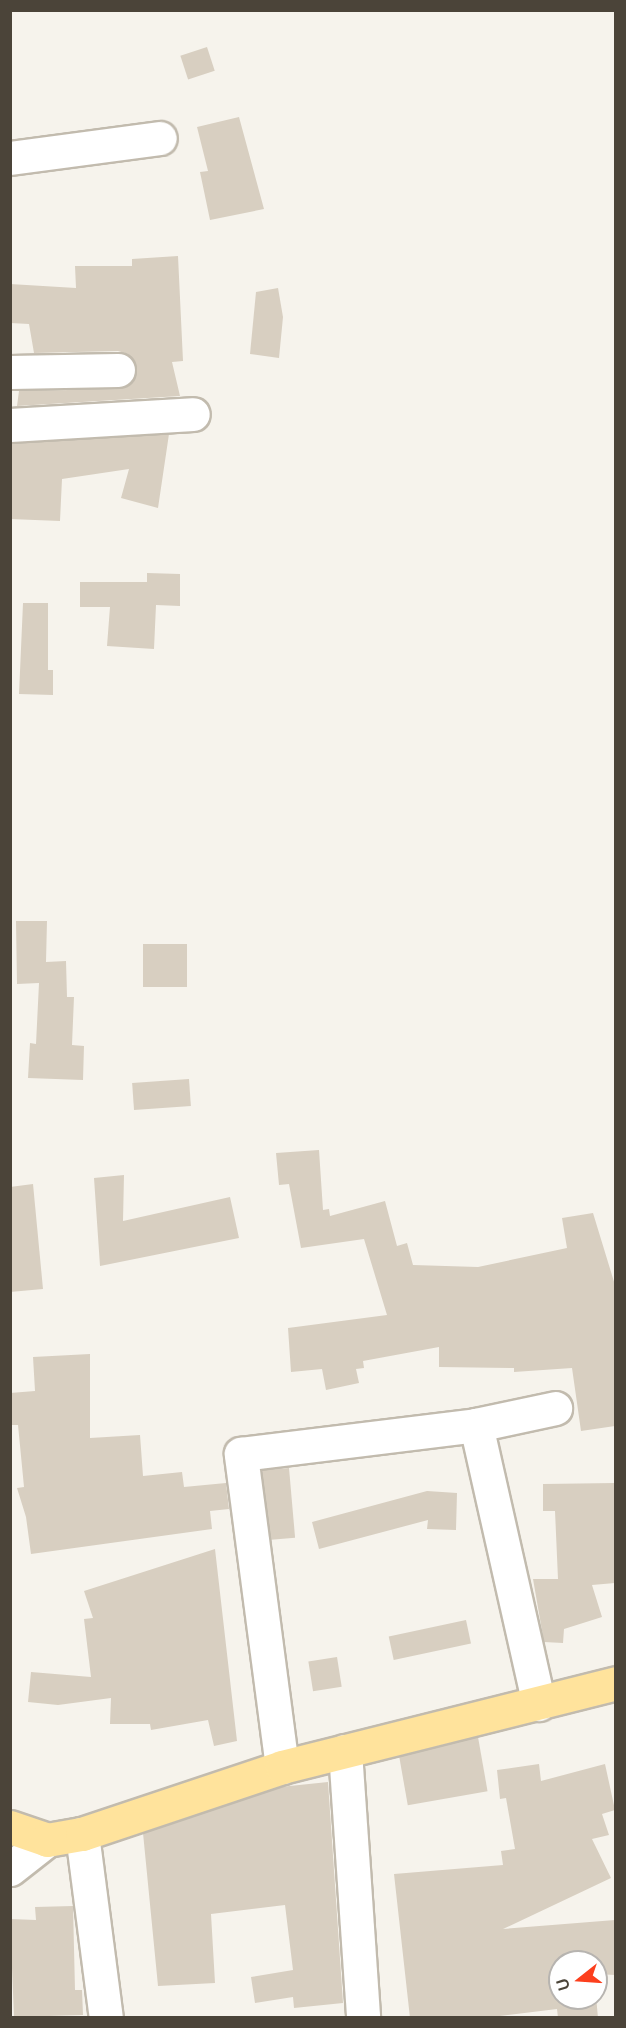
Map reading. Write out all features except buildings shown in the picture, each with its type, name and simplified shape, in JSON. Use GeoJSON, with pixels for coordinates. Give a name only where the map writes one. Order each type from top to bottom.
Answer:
{"type":"FeatureCollection","features":[{"type":"Feature","properties":{"kind":"main road"},"geometry":{"type":"LineString","coordinates":[[10,1827],[47,1840],[82,1834],[282,1767],[615,1683]]}},
{"type":"Feature","properties":{"kind":"street"},"geometry":{"type":"LineString","coordinates":[[10,158],[160,138]]}},
{"type":"Feature","properties":{"kind":"street"},"geometry":{"type":"LineString","coordinates":[[10,372],[118,370]]}},
{"type":"Feature","properties":{"kind":"street"},"geometry":{"type":"LineString","coordinates":[[10,425],[193,414]]}},
{"type":"Feature","properties":{"kind":"street"},"geometry":{"type":"LineString","coordinates":[[282,1767],[238,1457],[244,1451],[476,1425],[555,1408]]}},
{"type":"Feature","properties":{"kind":"street"},"geometry":{"type":"LineString","coordinates":[[476,1425],[539,1704]]}},
{"type":"Feature","properties":{"kind":"street"},"geometry":{"type":"LineString","coordinates":[[345,1751],[363,2018]]}},
{"type":"Feature","properties":{"kind":"street"},"geometry":{"type":"LineString","coordinates":[[82,1834],[106,2018]]}},
{"type":"Feature","properties":{"kind":"street"},"geometry":{"type":"LineString","coordinates":[[10,1869],[47,1840]]}}]}
